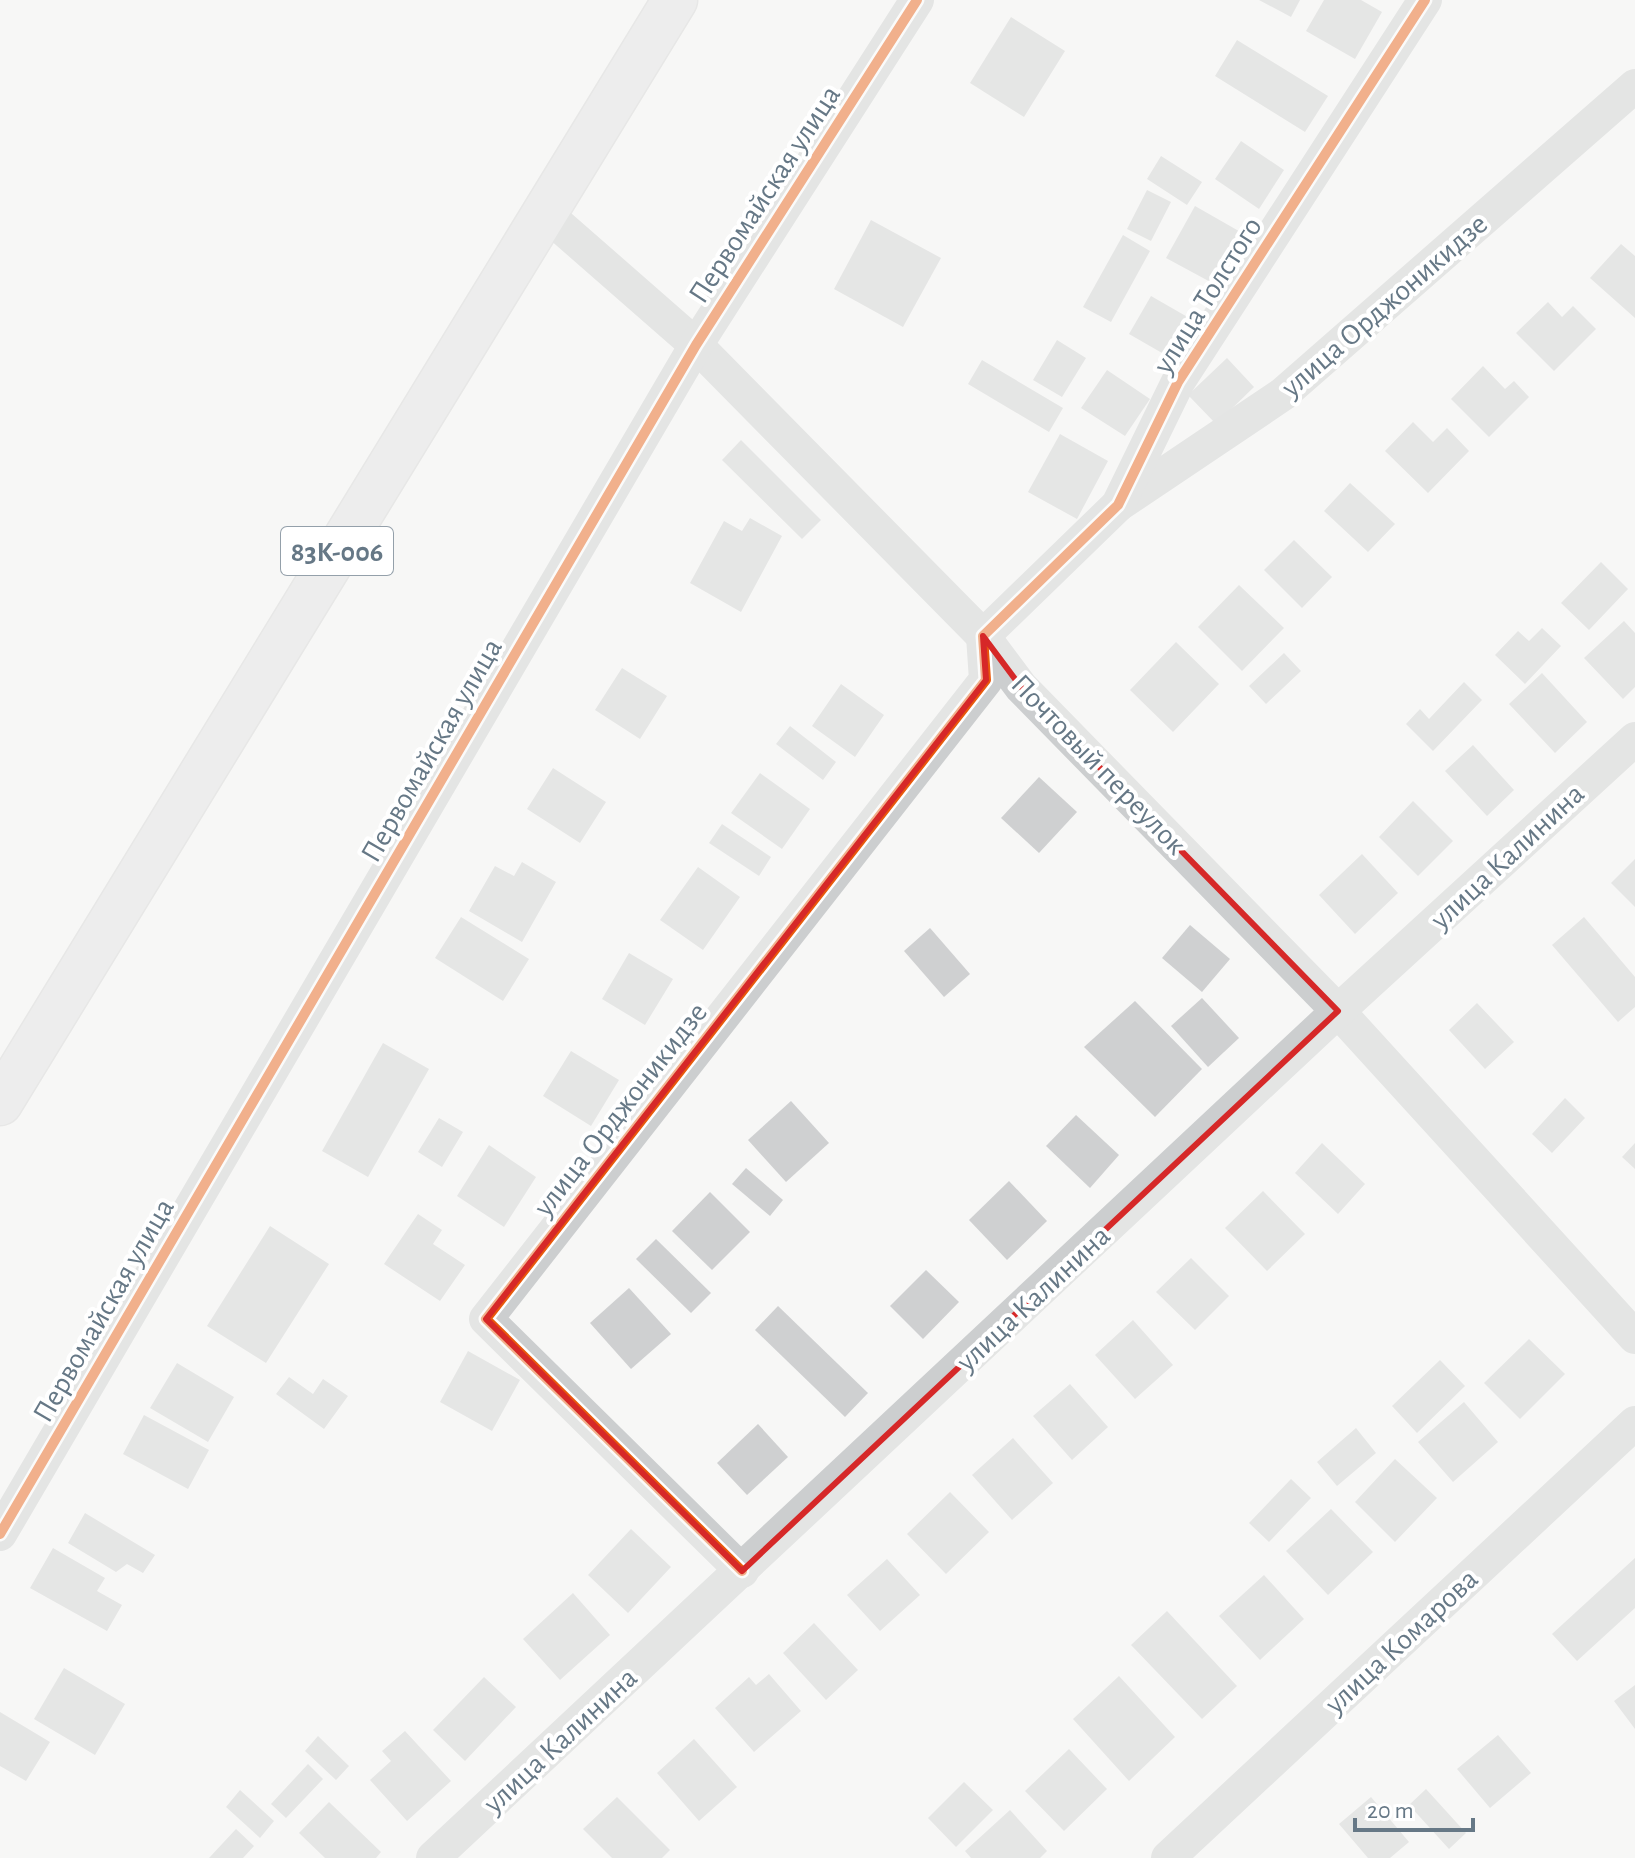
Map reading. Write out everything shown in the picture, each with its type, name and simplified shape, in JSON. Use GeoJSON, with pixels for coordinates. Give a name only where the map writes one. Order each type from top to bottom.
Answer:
{"type":"FeatureCollection","features":[{"type":"Feature","properties":{"kind":"main road","name":"83К-006"},"geometry":{"type":"LineString","coordinates":[[0,1103],[675,0]]}},
{"type":"Feature","properties":{"kind":"street","name":"Первомайская улица"},"geometry":{"type":"LineString","coordinates":[[0,1534],[696,345],[917,0]]}},
{"type":"Feature","properties":{"kind":"street","name":"улица Толстого"},"geometry":{"type":"LineString","coordinates":[[983,636],[1118,505],[1178,382],[1425,0]]}},
{"type":"Feature","properties":{"kind":"street","name":"улица Орджоникидзе"},"geometry":{"type":"LineString","coordinates":[[1118,505],[1283,394],[1635,86]]}},
{"type":"Feature","properties":{"kind":"street","name":"Почтовый переулок"},"geometry":{"type":"LineString","coordinates":[[544,212],[696,345],[983,636],[1021,687],[1338,1011],[1635,1337]]}},
{"type":"Feature","properties":{"kind":"street","name":"улица Орджоникидзе"},"geometry":{"type":"LineString","coordinates":[[742,1571],[486,1319],[986,680],[983,636]]}},
{"type":"Feature","properties":{"kind":"street","name":"улица Калинина"},"geometry":{"type":"LineString","coordinates":[[433,1858],[1338,1011],[1635,739]]}},
{"type":"Feature","properties":{"kind":"street","name":"улица Комарова"},"geometry":{"type":"LineString","coordinates":[[1168,1858],[1635,1423]]}},
{"type":"Feature","properties":{"kind":"highlighted area"},"geometry":{"type":"Polygon","coordinates":[[[983,636],[1021,687],[1338,1011],[742,1571],[486,1319],[986,680],[983,636]]]}},
{"type":"Feature","properties":{"kind":"building"},"geometry":{"type":"Polygon","coordinates":[[[1259,0],[1300,0],[1291,17],[1259,0]]]}},
{"type":"Feature","properties":{"kind":"building"},"geometry":{"type":"Polygon","coordinates":[[[1324,0],[1361,0],[1382,12],[1355,59],[1306,31],[1324,0]]]}},
{"type":"Feature","properties":{"kind":"building"},"geometry":{"type":"Polygon","coordinates":[[[1011,17],[1065,51],[1024,117],[970,83],[1011,17]]]}},
{"type":"Feature","properties":{"kind":"building"},"geometry":{"type":"Polygon","coordinates":[[[1237,40],[1328,96],[1305,132],[1215,76],[1237,40]]]}},
{"type":"Feature","properties":{"kind":"building"},"geometry":{"type":"Polygon","coordinates":[[[1241,141],[1284,170],[1259,209],[1215,179],[1241,141]]]}},
{"type":"Feature","properties":{"kind":"building"},"geometry":{"type":"Polygon","coordinates":[[[1161,156],[1202,182],[1187,205],[1147,179],[1161,156]]]}},
{"type":"Feature","properties":{"kind":"building"},"geometry":{"type":"Polygon","coordinates":[[[1147,190],[1171,202],[1151,241],[1127,229],[1147,190]]]}},
{"type":"Feature","properties":{"kind":"building"},"geometry":{"type":"Polygon","coordinates":[[[1195,206],[1244,234],[1216,285],[1166,258],[1195,206]]]}},
{"type":"Feature","properties":{"kind":"building"},"geometry":{"type":"Polygon","coordinates":[[[871,220],[941,258],[903,327],[834,289],[871,220]]]}},
{"type":"Feature","properties":{"kind":"building"},"geometry":{"type":"Polygon","coordinates":[[[1123,235],[1150,251],[1111,322],[1083,307],[1123,235]]]}},
{"type":"Feature","properties":{"kind":"building"},"geometry":{"type":"Polygon","coordinates":[[[1621,244],[1635,256],[1635,318],[1590,278],[1621,244]]]}},
{"type":"Feature","properties":{"kind":"building"},"geometry":{"type":"Polygon","coordinates":[[[1151,296],[1191,319],[1169,357],[1129,334],[1151,296]]]}},
{"type":"Feature","properties":{"kind":"building"},"geometry":{"type":"Polygon","coordinates":[[[1548,302],[1562,317],[1573,306],[1596,329],[1554,371],[1516,333],[1548,302]]]}},
{"type":"Feature","properties":{"kind":"building"},"geometry":{"type":"Polygon","coordinates":[[[1057,340],[1086,358],[1062,397],[1033,380],[1057,340]]]}},
{"type":"Feature","properties":{"kind":"building"},"geometry":{"type":"Polygon","coordinates":[[[1227,358],[1254,387],[1216,424],[1188,395],[1227,358]]]}},
{"type":"Feature","properties":{"kind":"building"},"geometry":{"type":"Polygon","coordinates":[[[982,360],[1063,408],[1049,432],[968,384],[982,360]]]}},
{"type":"Feature","properties":{"kind":"building"},"geometry":{"type":"Polygon","coordinates":[[[1483,366],[1505,389],[1514,381],[1529,397],[1489,437],[1451,399],[1483,366]]]}},
{"type":"Feature","properties":{"kind":"building"},"geometry":{"type":"Polygon","coordinates":[[[1107,370],[1150,399],[1125,436],[1081,408],[1107,370]]]}},
{"type":"Feature","properties":{"kind":"building"},"geometry":{"type":"Polygon","coordinates":[[[1413,422],[1433,442],[1447,428],[1469,451],[1428,493],[1385,451],[1413,422]]]}},
{"type":"Feature","properties":{"kind":"building"},"geometry":{"type":"Polygon","coordinates":[[[1060,434],[1108,461],[1077,519],[1028,492],[1060,434]]]}},
{"type":"Feature","properties":{"kind":"building"},"geometry":{"type":"Polygon","coordinates":[[[741,440],[821,520],[802,539],[722,460],[741,440]]]}},
{"type":"Feature","properties":{"kind":"building"},"geometry":{"type":"Polygon","coordinates":[[[1350,483],[1395,524],[1368,552],[1324,511],[1350,483]]]}},
{"type":"Feature","properties":{"kind":"building"},"geometry":{"type":"Polygon","coordinates":[[[750,518],[782,536],[741,612],[690,583],[724,521],[742,531],[750,518]]]}},
{"type":"Feature","properties":{"kind":"building"},"geometry":{"type":"Polygon","coordinates":[[[1294,540],[1332,577],[1302,608],[1264,570],[1294,540]]]}},
{"type":"Feature","properties":{"kind":"building"},"geometry":{"type":"Polygon","coordinates":[[[1601,562],[1628,589],[1589,630],[1561,603],[1601,562]]]}},
{"type":"Feature","properties":{"kind":"building"},"geometry":{"type":"Polygon","coordinates":[[[1239,585],[1284,628],[1242,671],[1198,627],[1239,585]]]}},
{"type":"Feature","properties":{"kind":"building"},"geometry":{"type":"Polygon","coordinates":[[[1624,621],[1635,633],[1635,687],[1623,699],[1584,658],[1624,621]]]}},
{"type":"Feature","properties":{"kind":"building"},"geometry":{"type":"Polygon","coordinates":[[[1542,628],[1561,646],[1525,684],[1495,655],[1518,631],[1529,641],[1542,628]]]}},
{"type":"Feature","properties":{"kind":"building"},"geometry":{"type":"Polygon","coordinates":[[[1176,642],[1219,684],[1173,732],[1130,690],[1176,642]]]}},
{"type":"Feature","properties":{"kind":"building"},"geometry":{"type":"Polygon","coordinates":[[[1284,653],[1301,671],[1266,704],[1249,686],[1284,653]]]}},
{"type":"Feature","properties":{"kind":"building"},"geometry":{"type":"Polygon","coordinates":[[[622,668],[667,696],[640,739],[595,710],[622,668]]]}},
{"type":"Feature","properties":{"kind":"building"},"geometry":{"type":"Polygon","coordinates":[[[1542,673],[1587,722],[1555,753],[1509,704],[1542,673]]]}},
{"type":"Feature","properties":{"kind":"building"},"geometry":{"type":"Polygon","coordinates":[[[1464,682],[1482,700],[1433,751],[1406,724],[1420,709],[1429,719],[1464,682]]]}},
{"type":"Feature","properties":{"kind":"building"},"geometry":{"type":"Polygon","coordinates":[[[841,684],[884,715],[855,757],[812,726],[841,684]]]}},
{"type":"Feature","properties":{"kind":"building"},"geometry":{"type":"Polygon","coordinates":[[[790,726],[836,762],[823,780],[776,744],[790,726]]]}},
{"type":"Feature","properties":{"kind":"building"},"geometry":{"type":"Polygon","coordinates":[[[1473,745],[1514,790],[1487,816],[1445,771],[1473,745]]]}},
{"type":"Feature","properties":{"kind":"building"},"geometry":{"type":"Polygon","coordinates":[[[553,768],[606,802],[580,843],[527,809],[553,768]]]}},
{"type":"Feature","properties":{"kind":"building"},"geometry":{"type":"Polygon","coordinates":[[[760,773],[810,809],[782,849],[731,813],[760,773]]]}},
{"type":"Feature","properties":{"kind":"building"},"geometry":{"type":"Polygon","coordinates":[[[1039,777],[1077,812],[1039,853],[1001,818],[1039,777]]]}},
{"type":"Feature","properties":{"kind":"building"},"geometry":{"type":"Polygon","coordinates":[[[1413,801],[1453,841],[1418,876],[1379,837],[1413,801]]]}},
{"type":"Feature","properties":{"kind":"building"},"geometry":{"type":"Polygon","coordinates":[[[722,824],[771,857],[759,876],[709,843],[722,824]]]}},
{"type":"Feature","properties":{"kind":"building"},"geometry":{"type":"Polygon","coordinates":[[[1362,854],[1398,893],[1355,934],[1319,895],[1362,854]]]}},
{"type":"Feature","properties":{"kind":"building"},"geometry":{"type":"Polygon","coordinates":[[[1635,859],[1635,907],[1611,883],[1635,859]]]}},
{"type":"Feature","properties":{"kind":"building"},"geometry":{"type":"Polygon","coordinates":[[[522,862],[556,882],[522,942],[469,911],[495,866],[514,876],[522,862]]]}},
{"type":"Feature","properties":{"kind":"building"},"geometry":{"type":"Polygon","coordinates":[[[698,867],[740,897],[703,950],[660,920],[698,867]]]}},
{"type":"Feature","properties":{"kind":"building"},"geometry":{"type":"Polygon","coordinates":[[[461,917],[529,959],[503,1001],[435,958],[461,917]]]}},
{"type":"Feature","properties":{"kind":"building"},"geometry":{"type":"Polygon","coordinates":[[[1584,917],[1635,977],[1635,1007],[1618,1022],[1552,945],[1584,917]]]}},
{"type":"Feature","properties":{"kind":"building"},"geometry":{"type":"Polygon","coordinates":[[[1190,925],[1230,959],[1202,992],[1162,958],[1190,925]]]}},
{"type":"Feature","properties":{"kind":"building"},"geometry":{"type":"Polygon","coordinates":[[[930,928],[970,974],[944,997],[904,951],[930,928]]]}},
{"type":"Feature","properties":{"kind":"building"},"geometry":{"type":"Polygon","coordinates":[[[629,953],[673,979],[645,1025],[602,999],[629,953]]]}},
{"type":"Feature","properties":{"kind":"building"},"geometry":{"type":"Polygon","coordinates":[[[1202,998],[1239,1038],[1208,1067],[1171,1026],[1202,998]]]}},
{"type":"Feature","properties":{"kind":"building"},"geometry":{"type":"Polygon","coordinates":[[[1135,1001],[1202,1069],[1155,1117],[1084,1047],[1135,1001]]]}},
{"type":"Feature","properties":{"kind":"building"},"geometry":{"type":"Polygon","coordinates":[[[1477,1003],[1514,1042],[1485,1069],[1449,1030],[1477,1003]]]}},
{"type":"Feature","properties":{"kind":"building"},"geometry":{"type":"Polygon","coordinates":[[[383,1043],[429,1069],[368,1177],[322,1151],[383,1043]]]}},
{"type":"Feature","properties":{"kind":"building"},"geometry":{"type":"Polygon","coordinates":[[[571,1051],[619,1080],[591,1126],[543,1096],[571,1051]]]}},
{"type":"Feature","properties":{"kind":"building"},"geometry":{"type":"Polygon","coordinates":[[[1565,1098],[1585,1118],[1552,1153],[1532,1134],[1565,1098]]]}},
{"type":"Feature","properties":{"kind":"building"},"geometry":{"type":"Polygon","coordinates":[[[791,1101],[829,1143],[786,1182],[748,1140],[791,1101]]]}},
{"type":"Feature","properties":{"kind":"building"},"geometry":{"type":"Polygon","coordinates":[[[1076,1115],[1119,1155],[1090,1188],[1046,1146],[1076,1115]]]}},
{"type":"Feature","properties":{"kind":"building"},"geometry":{"type":"Polygon","coordinates":[[[439,1118],[463,1132],[442,1167],[418,1152],[439,1118]]]}},
{"type":"Feature","properties":{"kind":"building"},"geometry":{"type":"Polygon","coordinates":[[[1322,1143],[1365,1184],[1338,1214],[1295,1173],[1322,1143]]]}},
{"type":"Feature","properties":{"kind":"building"},"geometry":{"type":"Polygon","coordinates":[[[1635,1143],[1635,1169],[1622,1157],[1635,1143]]]}},
{"type":"Feature","properties":{"kind":"building"},"geometry":{"type":"Polygon","coordinates":[[[489,1145],[536,1177],[504,1227],[457,1196],[489,1145]]]}},
{"type":"Feature","properties":{"kind":"building"},"geometry":{"type":"Polygon","coordinates":[[[746,1168],[783,1200],[770,1216],[732,1184],[746,1168]]]}},
{"type":"Feature","properties":{"kind":"building"},"geometry":{"type":"Polygon","coordinates":[[[1009,1181],[1047,1221],[1007,1260],[969,1220],[1009,1181]]]}},
{"type":"Feature","properties":{"kind":"building"},"geometry":{"type":"Polygon","coordinates":[[[1263,1191],[1305,1234],[1267,1271],[1225,1228],[1263,1191]]]}},
{"type":"Feature","properties":{"kind":"building"},"geometry":{"type":"Polygon","coordinates":[[[710,1192],[750,1232],[712,1270],[672,1231],[710,1192]]]}},
{"type":"Feature","properties":{"kind":"building"},"geometry":{"type":"Polygon","coordinates":[[[418,1214],[442,1230],[433,1244],[465,1265],[440,1301],[384,1264],[418,1214]]]}},
{"type":"Feature","properties":{"kind":"building"},"geometry":{"type":"Polygon","coordinates":[[[270,1226],[329,1264],[266,1363],[207,1326],[270,1226]]]}},
{"type":"Feature","properties":{"kind":"building"},"geometry":{"type":"Polygon","coordinates":[[[656,1239],[711,1293],[691,1313],[636,1259],[656,1239]]]}},
{"type":"Feature","properties":{"kind":"building"},"geometry":{"type":"Polygon","coordinates":[[[1191,1258],[1229,1296],[1195,1330],[1156,1292],[1191,1258]]]}},
{"type":"Feature","properties":{"kind":"building"},"geometry":{"type":"Polygon","coordinates":[[[926,1270],[959,1302],[923,1339],[890,1306],[926,1270]]]}},
{"type":"Feature","properties":{"kind":"building"},"geometry":{"type":"Polygon","coordinates":[[[629,1288],[671,1334],[631,1369],[590,1323],[629,1288]]]}},
{"type":"Feature","properties":{"kind":"building"},"geometry":{"type":"Polygon","coordinates":[[[778,1306],[868,1393],[845,1417],[755,1330],[778,1306]]]}},
{"type":"Feature","properties":{"kind":"building"},"geometry":{"type":"Polygon","coordinates":[[[1133,1320],[1173,1365],[1135,1399],[1095,1355],[1133,1320]]]}},
{"type":"Feature","properties":{"kind":"building"},"geometry":{"type":"Polygon","coordinates":[[[1529,1339],[1565,1374],[1520,1419],[1484,1383],[1529,1339]]]}},
{"type":"Feature","properties":{"kind":"building"},"geometry":{"type":"Polygon","coordinates":[[[468,1351],[520,1380],[492,1431],[440,1402],[468,1351]]]}},
{"type":"Feature","properties":{"kind":"building"},"geometry":{"type":"Polygon","coordinates":[[[1440,1360],[1465,1386],[1417,1433],[1392,1406],[1440,1360]]]}},
{"type":"Feature","properties":{"kind":"building"},"geometry":{"type":"Polygon","coordinates":[[[177,1363],[234,1397],[208,1442],[150,1408],[177,1363]]]}},
{"type":"Feature","properties":{"kind":"building"},"geometry":{"type":"Polygon","coordinates":[[[289,1377],[313,1394],[323,1379],[348,1396],[324,1429],[276,1394],[289,1377]]]}},
{"type":"Feature","properties":{"kind":"building"},"geometry":{"type":"Polygon","coordinates":[[[1070,1384],[1108,1427],[1072,1460],[1033,1416],[1070,1384]]]}},
{"type":"Feature","properties":{"kind":"building"},"geometry":{"type":"Polygon","coordinates":[[[1464,1402],[1498,1442],[1453,1482],[1418,1442],[1464,1402]]]}},
{"type":"Feature","properties":{"kind":"building"},"geometry":{"type":"Polygon","coordinates":[[[144,1415],[209,1450],[188,1489],[123,1454],[144,1415]]]}},
{"type":"Feature","properties":{"kind":"building"},"geometry":{"type":"Polygon","coordinates":[[[758,1424],[788,1457],[747,1495],[717,1463],[758,1424]]]}},
{"type":"Feature","properties":{"kind":"building"},"geometry":{"type":"Polygon","coordinates":[[[1356,1428],[1376,1453],[1337,1486],[1317,1462],[1356,1428]]]}},
{"type":"Feature","properties":{"kind":"building"},"geometry":{"type":"Polygon","coordinates":[[[1013,1438],[1053,1483],[1012,1520],[972,1475],[1013,1438]]]}},
{"type":"Feature","properties":{"kind":"building"},"geometry":{"type":"Polygon","coordinates":[[[1395,1459],[1437,1498],[1395,1542],[1355,1502],[1395,1459]]]}},
{"type":"Feature","properties":{"kind":"building"},"geometry":{"type":"Polygon","coordinates":[[[1291,1479],[1311,1498],[1269,1542],[1249,1523],[1291,1479]]]}},
{"type":"Feature","properties":{"kind":"building"},"geometry":{"type":"Polygon","coordinates":[[[950,1492],[989,1532],[946,1574],[907,1534],[950,1492]]]}},
{"type":"Feature","properties":{"kind":"building"},"geometry":{"type":"Polygon","coordinates":[[[1331,1509],[1373,1552],[1328,1595],[1286,1551],[1331,1509]]]}},
{"type":"Feature","properties":{"kind":"building"},"geometry":{"type":"Polygon","coordinates":[[[85,1513],[155,1555],[143,1573],[127,1564],[116,1572],[68,1543],[85,1513]]]}},
{"type":"Feature","properties":{"kind":"building"},"geometry":{"type":"Polygon","coordinates":[[[631,1529],[671,1567],[628,1613],[588,1575],[631,1529]]]}},
{"type":"Feature","properties":{"kind":"building"},"geometry":{"type":"Polygon","coordinates":[[[53,1548],[105,1578],[97,1591],[122,1605],[107,1631],[30,1588],[53,1548]]]}},
{"type":"Feature","properties":{"kind":"building"},"geometry":{"type":"Polygon","coordinates":[[[1635,1558],[1635,1608],[1577,1661],[1552,1634],[1635,1558]]]}},
{"type":"Feature","properties":{"kind":"building"},"geometry":{"type":"Polygon","coordinates":[[[887,1559],[920,1595],[880,1631],[847,1595],[887,1559]]]}},
{"type":"Feature","properties":{"kind":"building"},"geometry":{"type":"Polygon","coordinates":[[[1264,1575],[1304,1619],[1260,1660],[1219,1616],[1264,1575]]]}},
{"type":"Feature","properties":{"kind":"building"},"geometry":{"type":"Polygon","coordinates":[[[573,1593],[610,1635],[560,1680],[523,1639],[573,1593]]]}},
{"type":"Feature","properties":{"kind":"building"},"geometry":{"type":"Polygon","coordinates":[[[1167,1611],[1237,1686],[1202,1719],[1131,1645],[1167,1611]]]}},
{"type":"Feature","properties":{"kind":"building"},"geometry":{"type":"Polygon","coordinates":[[[814,1623],[858,1670],[826,1700],[783,1653],[814,1623]]]}},
{"type":"Feature","properties":{"kind":"building"},"geometry":{"type":"Polygon","coordinates":[[[64,1668],[125,1704],[95,1755],[34,1719],[64,1668]]]}},
{"type":"Feature","properties":{"kind":"building"},"geometry":{"type":"Polygon","coordinates":[[[769,1674],[801,1711],[754,1752],[715,1708],[749,1677],[756,1685],[769,1674]]]}},
{"type":"Feature","properties":{"kind":"building"},"geometry":{"type":"Polygon","coordinates":[[[1119,1676],[1175,1737],[1129,1781],[1073,1719],[1119,1676]]]}},
{"type":"Feature","properties":{"kind":"building"},"geometry":{"type":"Polygon","coordinates":[[[484,1677],[516,1707],[465,1761],[433,1730],[484,1677]]]}},
{"type":"Feature","properties":{"kind":"building"},"geometry":{"type":"Polygon","coordinates":[[[1635,1685],[1635,1729],[1614,1701],[1635,1685]]]}},
{"type":"Feature","properties":{"kind":"building"},"geometry":{"type":"Polygon","coordinates":[[[0,1712],[50,1742],[26,1781],[0,1766],[0,1712]]]}},
{"type":"Feature","properties":{"kind":"building"},"geometry":{"type":"Polygon","coordinates":[[[405,1731],[451,1781],[407,1821],[370,1780],[391,1761],[382,1751],[405,1731]]]}},
{"type":"Feature","properties":{"kind":"building"},"geometry":{"type":"Polygon","coordinates":[[[1498,1735],[1531,1773],[1490,1808],[1457,1769],[1498,1735]]]}},
{"type":"Feature","properties":{"kind":"building"},"geometry":{"type":"Polygon","coordinates":[[[318,1736],[349,1766],[336,1780],[305,1751],[318,1736]]]}},
{"type":"Feature","properties":{"kind":"building"},"geometry":{"type":"Polygon","coordinates":[[[694,1739],[737,1787],[699,1821],[657,1773],[694,1739]]]}},
{"type":"Feature","properties":{"kind":"building"},"geometry":{"type":"Polygon","coordinates":[[[1069,1749],[1107,1789],[1064,1831],[1025,1791],[1069,1749]]]}},
{"type":"Feature","properties":{"kind":"building"},"geometry":{"type":"Polygon","coordinates":[[[308,1764],[323,1779],[286,1818],[271,1804],[308,1764]]]}},
{"type":"Feature","properties":{"kind":"building"},"geometry":{"type":"Polygon","coordinates":[[[964,1782],[993,1810],[956,1847],[928,1818],[964,1782]]]}},
{"type":"Feature","properties":{"kind":"building"},"geometry":{"type":"Polygon","coordinates":[[[1426,1789],[1466,1833],[1449,1849],[1409,1805],[1426,1789]]]}},
{"type":"Feature","properties":{"kind":"building"},"geometry":{"type":"Polygon","coordinates":[[[240,1790],[274,1821],[260,1838],[226,1807],[240,1790]]]}},
{"type":"Feature","properties":{"kind":"building"},"geometry":{"type":"Polygon","coordinates":[[[617,1797],[670,1850],[662,1858],[612,1858],[583,1829],[617,1797]]]}},
{"type":"Feature","properties":{"kind":"building"},"geometry":{"type":"Polygon","coordinates":[[[1371,1797],[1409,1842],[1390,1858],[1368,1858],[1339,1824],[1371,1797]]]}},
{"type":"Feature","properties":{"kind":"building"},"geometry":{"type":"Polygon","coordinates":[[[329,1802],[381,1852],[376,1858],[325,1858],[299,1833],[329,1802]]]}},
{"type":"Feature","properties":{"kind":"building"},"geometry":{"type":"Polygon","coordinates":[[[1010,1810],[1047,1851],[1040,1858],[971,1858],[965,1851],[1010,1810]]]}},
{"type":"Feature","properties":{"kind":"building"},"geometry":{"type":"Polygon","coordinates":[[[236,1829],[254,1846],[243,1858],[209,1858],[236,1829]]]}},
{"type":"Feature","properties":{"kind":"cycle path"},"geometry":{"type":"LineString","coordinates":[[0,1534],[696,345],[917,0]]}},
{"type":"Feature","properties":{"kind":"cycle path"},"geometry":{"type":"LineString","coordinates":[[742,1571],[486,1319],[986,680],[983,636],[1118,505],[1178,382],[1425,0]]}}]}
